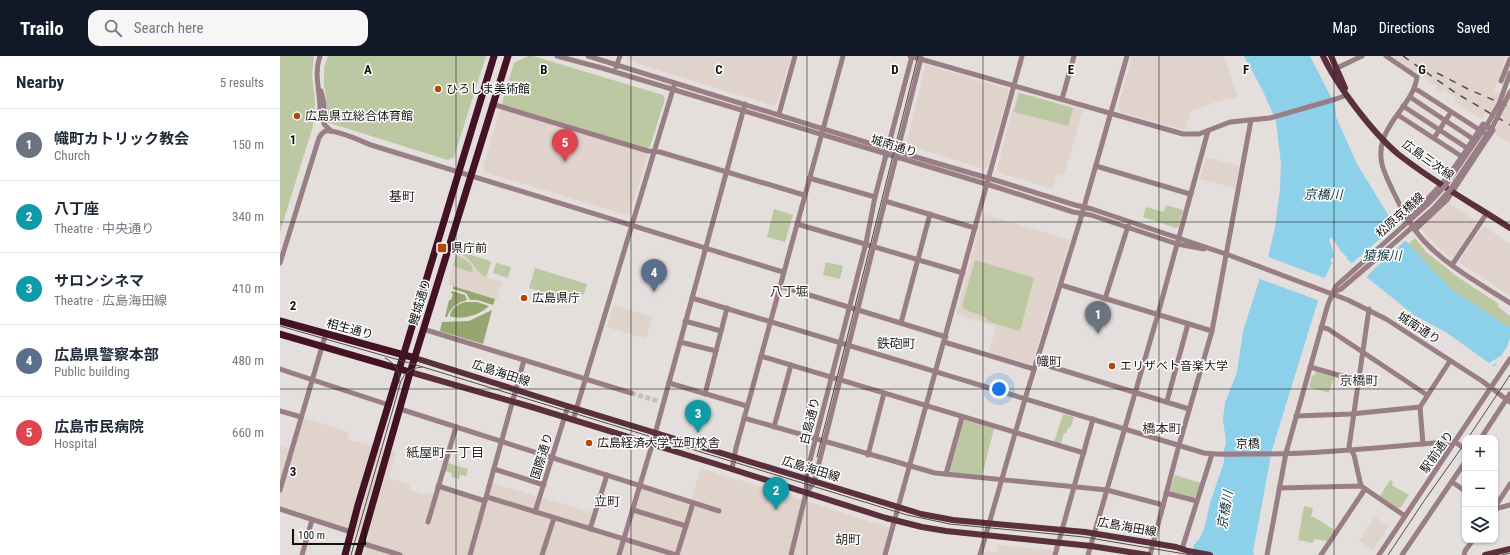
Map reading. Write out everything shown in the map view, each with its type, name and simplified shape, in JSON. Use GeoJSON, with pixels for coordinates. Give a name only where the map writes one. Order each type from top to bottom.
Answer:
{"type":"FeatureCollection","features":[{"type":"Feature","properties":{"kind":"highway","name":"鯉城通り"},"geometry":{"type":"LineString","coordinates":[[345,555],[494,56]]}},
{"type":"Feature","properties":{"kind":"highway","name":"鯉城通り"},"geometry":{"type":"LineString","coordinates":[[358,555],[410,372],[508,56]]}},
{"type":"Feature","properties":{"kind":"highway","name":"相生通り"},"geometry":{"type":"LineString","coordinates":[[280,321],[415,358]]}},
{"type":"Feature","properties":{"kind":"highway","name":"相生通り"},"geometry":{"type":"LineString","coordinates":[[280,334],[410,372]]}},
{"type":"Feature","properties":{"kind":"main road","name":"広島三次線"},"geometry":{"type":"LineString","coordinates":[[1322,56],[1365,120],[1383,139],[1409,162],[1510,228]]}},
{"type":"Feature","properties":{"kind":"main road","name":"広島三次線"},"geometry":{"type":"LineString","coordinates":[[1331,56],[1347,95]]}},
{"type":"Feature","properties":{"kind":"main road","name":"広島海田線"},"geometry":{"type":"LineString","coordinates":[[415,358],[814,482],[938,518],[1095,533],[1210,555]]}},
{"type":"Feature","properties":{"kind":"main road","name":"広島海田線"},"geometry":{"type":"LineString","coordinates":[[410,372],[573,420],[895,520],[934,530],[1059,542],[1149,555]]}},
{"type":"Feature","properties":{"kind":"main road"},"geometry":{"type":"LineString","coordinates":[[1485,555],[1510,549]]}},
{"type":"Feature","properties":{"kind":"street"},"geometry":{"type":"LineString","coordinates":[[320,56],[317,70],[320,112]]}},
{"type":"Feature","properties":{"kind":"street","name":"城南通り"},"geometry":{"type":"LineString","coordinates":[[557,56],[615,72],[820,135],[887,152],[898,152],[988,178],[1129,221],[1263,267],[1322,289],[1369,309],[1450,361],[1508,401]]}},
{"type":"Feature","properties":{"kind":"street","name":"城南通り"},"geometry":{"type":"LineString","coordinates":[[588,56],[822,128],[887,152],[897,158],[1177,244],[1226,254]]}},
{"type":"Feature","properties":{"kind":"street"},"geometry":{"type":"LineString","coordinates":[[615,72],[620,56]]}},
{"type":"Feature","properties":{"kind":"street"},"geometry":{"type":"LineString","coordinates":[[779,114],[795,56]]}},
{"type":"Feature","properties":{"kind":"street"},"geometry":{"type":"LineString","coordinates":[[732,469],[733,456],[820,135],[843,56]]}},
{"type":"Feature","properties":{"kind":"street"},"geometry":{"type":"LineString","coordinates":[[911,56],[1111,114],[1183,134],[1192,135],[1208,131],[1223,124],[1273,117],[1347,95]]}},
{"type":"Feature","properties":{"kind":"street","name":"白島通り"},"geometry":{"type":"LineString","coordinates":[[806,493],[806,479],[866,243],[875,198],[911,56]]}},
{"type":"Feature","properties":{"kind":"street"},"geometry":{"type":"LineString","coordinates":[[885,555],[1022,56]]}},
{"type":"Feature","properties":{"kind":"street"},"geometry":{"type":"LineString","coordinates":[[1062,100],[1074,56]]}},
{"type":"Feature","properties":{"kind":"street"},"geometry":{"type":"LineString","coordinates":[[980,555],[1036,362],[1084,208],[1127,56]]}},
{"type":"Feature","properties":{"kind":"street"},"geometry":{"type":"LineString","coordinates":[[1337,68],[1362,56]]}},
{"type":"Feature","properties":{"kind":"street"},"geometry":{"type":"LineString","coordinates":[[1386,56],[1417,77],[1415,89],[1383,139],[1380,155],[1382,167],[1407,218],[1430,247],[1452,265],[1510,303]]}},
{"type":"Feature","properties":{"kind":"street","name":"白島通り"},"geometry":{"type":"LineString","coordinates":[[806,493],[814,482],[921,58]]}},
{"type":"Feature","properties":{"kind":"street"},"geometry":{"type":"LineString","coordinates":[[1501,81],[1510,59]]}},
{"type":"Feature","properties":{"kind":"street","name":"松原京橋線"},"geometry":{"type":"LineString","coordinates":[[1332,293],[1336,286],[1428,204],[1445,186],[1488,123],[1499,104],[1510,73]]}},
{"type":"Feature","properties":{"kind":"street"},"geometry":{"type":"LineString","coordinates":[[317,83],[324,100],[324,124],[331,131],[460,173],[783,272]]}},
{"type":"Feature","properties":{"kind":"street"},"geometry":{"type":"LineString","coordinates":[[573,420],[675,83]]}},
{"type":"Feature","properties":{"kind":"street"},"geometry":{"type":"LineString","coordinates":[[1415,89],[1479,130]]}},
{"type":"Feature","properties":{"kind":"street","name":"松原京橋線"},"geometry":{"type":"LineString","coordinates":[[1332,293],[1339,290],[1358,275],[1433,208],[1450,190],[1493,126],[1510,92]]}},
{"type":"Feature","properties":{"kind":"street"},"geometry":{"type":"LineString","coordinates":[[1410,97],[1473,139]]}},
{"type":"Feature","properties":{"kind":"street"},"geometry":{"type":"LineString","coordinates":[[492,104],[648,151],[804,195]]}},
{"type":"Feature","properties":{"kind":"street"},"geometry":{"type":"LineString","coordinates":[[619,555],[652,445],[660,402],[669,383],[745,104]]}},
{"type":"Feature","properties":{"kind":"street"},"geometry":{"type":"LineString","coordinates":[[1403,106],[1467,148]]}},
{"type":"Feature","properties":{"kind":"street"},"geometry":{"type":"LineString","coordinates":[[1434,138],[1451,112]]}},
{"type":"Feature","properties":{"kind":"street"},"geometry":{"type":"LineString","coordinates":[[1398,114],[1461,156]]}},
{"type":"Feature","properties":{"kind":"street"},"geometry":{"type":"LineString","coordinates":[[1149,555],[1189,408],[1212,331],[1250,120]]}},
{"type":"Feature","properties":{"kind":"street"},"geometry":{"type":"LineString","coordinates":[[1407,218],[1442,184],[1483,124],[1493,130],[1453,192],[1443,204],[1415,230]]}},
{"type":"Feature","properties":{"kind":"street"},"geometry":{"type":"LineString","coordinates":[[280,263],[319,138],[325,132],[331,131]]}},
{"type":"Feature","properties":{"kind":"street"},"geometry":{"type":"LineString","coordinates":[[1088,555],[1136,392],[1208,131]]}},
{"type":"Feature","properties":{"kind":"street"},"geometry":{"type":"LineString","coordinates":[[1096,166],[1190,194]]}},
{"type":"Feature","properties":{"kind":"street"},"geometry":{"type":"LineString","coordinates":[[809,178],[875,198]]}},
{"type":"Feature","properties":{"kind":"street"},"geometry":{"type":"LineString","coordinates":[[885,201],[975,228]]}},
{"type":"Feature","properties":{"kind":"street"},"geometry":{"type":"LineString","coordinates":[[901,323],[930,214]]}},
{"type":"Feature","properties":{"kind":"street"},"geometry":{"type":"LineString","coordinates":[[1452,265],[1487,214]]}},
{"type":"Feature","properties":{"kind":"street"},"geometry":{"type":"LineString","coordinates":[[1106,299],[1129,221]]}},
{"type":"Feature","properties":{"kind":"street"},"geometry":{"type":"LineString","coordinates":[[797,224],[866,243],[963,273]]}},
{"type":"Feature","properties":{"kind":"street"},"geometry":{"type":"LineString","coordinates":[[1061,285],[1212,331]]}},
{"type":"Feature","properties":{"kind":"street"},"geometry":{"type":"LineString","coordinates":[[780,286],[901,323],[945,340],[1034,369]]}},
{"type":"Feature","properties":{"kind":"street"},"geometry":{"type":"LineString","coordinates":[[1267,555],[1286,453],[1332,293]]}},
{"type":"Feature","properties":{"kind":"street","name":"京橋"},"geometry":{"type":"LineString","coordinates":[[692,298],[1212,454],[1272,454],[1351,451],[1455,442]]}},
{"type":"Feature","properties":{"kind":"street"},"geometry":{"type":"LineString","coordinates":[[704,394],[728,308]]}},
{"type":"Feature","properties":{"kind":"street"},"geometry":{"type":"LineString","coordinates":[[1321,555],[1363,488],[1354,455],[1350,447],[1369,309]]}},
{"type":"Feature","properties":{"kind":"street"},"geometry":{"type":"LineString","coordinates":[[686,321],[721,331]]}},
{"type":"Feature","properties":{"kind":"street"},"geometry":{"type":"LineString","coordinates":[[1167,401],[1188,324]]}},
{"type":"Feature","properties":{"kind":"street"},"geometry":{"type":"LineString","coordinates":[[1321,327],[1328,329],[1427,395]]}},
{"type":"Feature","properties":{"kind":"street"},"geometry":{"type":"LineString","coordinates":[[423,329],[631,393]]}},
{"type":"Feature","properties":{"kind":"street"},"geometry":{"type":"LineString","coordinates":[[280,490],[326,333]]}},
{"type":"Feature","properties":{"kind":"street"},"geometry":{"type":"LineString","coordinates":[[680,342],[716,351]]}},
{"type":"Feature","properties":{"kind":"street"},"geometry":{"type":"LineString","coordinates":[[761,356],[1084,453]]}},
{"type":"Feature","properties":{"kind":"street","name":"駅前通り"},"geometry":{"type":"LineString","coordinates":[[1379,555],[1510,359]]}},
{"type":"Feature","properties":{"kind":"street"},"geometry":{"type":"LineString","coordinates":[[470,555],[524,360]]}},
{"type":"Feature","properties":{"kind":"street"},"geometry":{"type":"LineString","coordinates":[[1423,444],[1420,407],[1450,361]]}},
{"type":"Feature","properties":{"kind":"street"},"geometry":{"type":"LineString","coordinates":[[1036,362],[1189,408]]}},
{"type":"Feature","properties":{"kind":"street"},"geometry":{"type":"LineString","coordinates":[[774,428],[792,365]]}},
{"type":"Feature","properties":{"kind":"street"},"geometry":{"type":"LineString","coordinates":[[1310,367],[1359,381]]}},
{"type":"Feature","properties":{"kind":"street"},"geometry":{"type":"LineString","coordinates":[[280,370],[389,405]]}},
{"type":"Feature","properties":{"kind":"street"},"geometry":{"type":"LineString","coordinates":[[669,383],[747,406]]}},
{"type":"Feature","properties":{"kind":"street"},"geometry":{"type":"LineString","coordinates":[[868,455],[884,393]]}},
{"type":"Feature","properties":{"kind":"street"},"geometry":{"type":"LineString","coordinates":[[1483,435],[1508,401],[1510,394]]}},
{"type":"Feature","properties":{"kind":"street","name":"国際通り"},"geometry":{"type":"LineString","coordinates":[[535,512],[568,406]]}},
{"type":"Feature","properties":{"kind":"street"},"geometry":{"type":"LineString","coordinates":[[1296,416],[1354,414],[1420,407]]}},
{"type":"Feature","properties":{"kind":"street"},"geometry":{"type":"LineString","coordinates":[[400,409],[719,511]]}},
{"type":"Feature","properties":{"kind":"street"},"geometry":{"type":"LineString","coordinates":[[280,411],[301,417]]}},
{"type":"Feature","properties":{"kind":"street"},"geometry":{"type":"LineString","coordinates":[[946,474],[962,416]]}},
{"type":"Feature","properties":{"kind":"street"},"geometry":{"type":"LineString","coordinates":[[744,418],[774,428],[935,473],[1107,490],[1163,505]]}},
{"type":"Feature","properties":{"kind":"street"},"geometry":{"type":"LineString","coordinates":[[1055,555],[1093,419]]}},
{"type":"Feature","properties":{"kind":"street"},"geometry":{"type":"LineString","coordinates":[[428,522],[456,427]]}},
{"type":"Feature","properties":{"kind":"street"},"geometry":{"type":"LineString","coordinates":[[1455,442],[1462,447]]}},
{"type":"Feature","properties":{"kind":"street"},"geometry":{"type":"LineString","coordinates":[[1182,549],[1212,454]]}},
{"type":"Feature","properties":{"kind":"street"},"geometry":{"type":"LineString","coordinates":[[1403,554],[1462,467]]}},
{"type":"Feature","properties":{"kind":"street"},"geometry":{"type":"LineString","coordinates":[[494,469],[544,485]]}},
{"type":"Feature","properties":{"kind":"street"},"geometry":{"type":"LineString","coordinates":[[590,529],[607,475]]}},
{"type":"Feature","properties":{"kind":"street"},"geometry":{"type":"LineString","coordinates":[[1452,482],[1462,489]]}},
{"type":"Feature","properties":{"kind":"street"},"geometry":{"type":"LineString","coordinates":[[1496,507],[1510,484]]}},
{"type":"Feature","properties":{"kind":"street"},"geometry":{"type":"LineString","coordinates":[[438,486],[535,512],[677,555],[693,503]]}},
{"type":"Feature","properties":{"kind":"street"},"geometry":{"type":"LineString","coordinates":[[1279,488],[1363,488],[1405,516]]}},
{"type":"Feature","properties":{"kind":"street"},"geometry":{"type":"LineString","coordinates":[[790,555],[806,493]]}},
{"type":"Feature","properties":{"kind":"street"},"geometry":{"type":"LineString","coordinates":[[1166,493],[1198,502]]}},
{"type":"Feature","properties":{"kind":"street"},"geometry":{"type":"LineString","coordinates":[[1498,507],[1510,505]]}},
{"type":"Feature","properties":{"kind":"street"},"geometry":{"type":"LineString","coordinates":[[280,510],[351,532]]}},
{"type":"Feature","properties":{"kind":"street"},"geometry":{"type":"LineString","coordinates":[[633,510],[686,526]]}},
{"type":"Feature","properties":{"kind":"street"},"geometry":{"type":"LineString","coordinates":[[542,555],[554,518]]}},
{"type":"Feature","properties":{"kind":"street"},"geometry":{"type":"LineString","coordinates":[[302,555],[312,520]]}},
{"type":"Feature","properties":{"kind":"street"},"geometry":{"type":"LineString","coordinates":[[361,543],[400,555]]}},
{"type":"Feature","properties":{"kind":"street"},"geometry":{"type":"LineString","coordinates":[[1464,555],[1471,543]]}},
{"type":"Feature","properties":{"kind":"shaded area"},"geometry":{"type":"Polygon","coordinates":[[[626,56],[791,56],[777,104],[774,106],[629,61],[626,56]]]}},
{"type":"Feature","properties":{"kind":"shaded area"},"geometry":{"type":"Polygon","coordinates":[[[1132,56],[1224,56],[1238,98],[1222,100],[1191,111],[1185,130],[1120,112],[1118,108],[1132,56]]]}},
{"type":"Feature","properties":{"kind":"shaded area"},"geometry":{"type":"Polygon","coordinates":[[[1392,56],[1506,56],[1494,91],[1510,95],[1510,143],[1495,134],[1495,129],[1499,122],[1486,113],[1482,119],[1454,101],[1456,98],[1443,90],[1441,92],[1436,88],[1437,86],[1422,76],[1423,74],[1416,70],[1415,72],[1392,56]]]}},
{"type":"Feature","properties":{"kind":"shaded area"},"geometry":{"type":"Polygon","coordinates":[[[927,65],[1008,89],[1009,91],[987,167],[984,169],[910,146],[907,142],[925,66],[927,65]]]}},
{"type":"Feature","properties":{"kind":"shaded area"},"geometry":{"type":"Polygon","coordinates":[[[1019,92],[1083,110],[1064,176],[1057,174],[1053,189],[999,173],[997,169],[1017,93],[1019,92]]]}},
{"type":"Feature","properties":{"kind":"shaded area"},"geometry":{"type":"Polygon","coordinates":[[[500,109],[645,152],[647,156],[630,213],[627,215],[484,172],[483,167],[500,109]]]}},
{"type":"Feature","properties":{"kind":"shaded area"},"geometry":{"type":"Polygon","coordinates":[[[1206,157],[1239,166],[1235,188],[1200,179],[1206,157]]]}},
{"type":"Feature","properties":{"kind":"shaded area"},"geometry":{"type":"Polygon","coordinates":[[[1449,203],[1476,221],[1454,257],[1450,257],[1437,246],[1421,229],[1449,203]]]}},
{"type":"Feature","properties":{"kind":"shaded area"},"geometry":{"type":"Polygon","coordinates":[[[983,214],[1070,240],[1032,363],[1030,364],[989,352],[996,327],[956,314],[983,214]]]}},
{"type":"Feature","properties":{"kind":"shaded area"},"geometry":{"type":"Polygon","coordinates":[[[1485,227],[1510,244],[1510,296],[1459,262],[1481,229],[1485,227]]]}},
{"type":"Feature","properties":{"kind":"shaded area"},"geometry":{"type":"Polygon","coordinates":[[[458,251],[490,261],[491,263],[486,277],[502,282],[497,299],[448,284],[458,251]]]}},
{"type":"Feature","properties":{"kind":"shaded area"},"geometry":{"type":"Polygon","coordinates":[[[614,305],[653,317],[646,339],[607,327],[614,305]]]}},
{"type":"Feature","properties":{"kind":"shaded area"},"geometry":{"type":"Polygon","coordinates":[[[303,418],[349,432],[347,439],[396,452],[389,478],[410,485],[409,490],[426,495],[427,493],[434,495],[437,486],[484,501],[489,482],[593,513],[589,528],[625,539],[641,487],[690,503],[701,468],[891,528],[883,555],[364,555],[368,536],[280,509],[280,446],[290,449],[303,418]]]}},
{"type":"Feature","properties":{"kind":"shaded area"},"geometry":{"type":"Polygon","coordinates":[[[1375,517],[1389,526],[1373,550],[1359,541],[1375,517]]]}},
{"type":"Feature","properties":{"kind":"shaded area"},"geometry":{"type":"Polygon","coordinates":[[[998,545],[1051,550],[1053,555],[984,555],[986,550],[997,553],[998,545]]]}},
{"type":"Feature","properties":{"kind":"green space","name":"広島県立総合体育館"},"geometry":{"type":"Polygon","coordinates":[[[280,56],[314,56],[312,74],[315,102],[313,126],[280,232],[280,56]]]}},
{"type":"Feature","properties":{"kind":"green space"},"geometry":{"type":"Polygon","coordinates":[[[328,56],[486,56],[454,157],[448,160],[326,122],[327,104],[324,85],[324,68],[328,56]]]}},
{"type":"Feature","properties":{"kind":"green space"},"geometry":{"type":"Polygon","coordinates":[[[528,56],[533,56],[663,95],[665,99],[650,147],[647,148],[503,105],[502,103],[514,63],[528,56]]]}},
{"type":"Feature","properties":{"kind":"green space"},"geometry":{"type":"Polygon","coordinates":[[[1019,93],[1073,108],[1068,126],[1014,112],[1019,93]]]}},
{"type":"Feature","properties":{"kind":"green space"},"geometry":{"type":"Polygon","coordinates":[[[1166,205],[1183,210],[1179,226],[1176,228],[1143,217],[1146,207],[1164,212],[1166,205]]]}},
{"type":"Feature","properties":{"kind":"green space"},"geometry":{"type":"Polygon","coordinates":[[[774,209],[793,215],[785,242],[767,237],[774,209]]]}},
{"type":"Feature","properties":{"kind":"green space"},"geometry":{"type":"Polygon","coordinates":[[[1415,238],[1426,252],[1459,278],[1499,304],[1497,306],[1510,316],[1510,328],[1451,289],[1408,244],[1415,238]]]}},
{"type":"Feature","properties":{"kind":"green space"},"geometry":{"type":"Polygon","coordinates":[[[458,251],[490,261],[491,263],[486,277],[479,272],[467,258],[457,252],[458,251]]]}},
{"type":"Feature","properties":{"kind":"green space"},"geometry":{"type":"Polygon","coordinates":[[[456,255],[469,263],[473,268],[473,271],[470,272],[453,266],[456,255]]]}},
{"type":"Feature","properties":{"kind":"green space"},"geometry":{"type":"Polygon","coordinates":[[[975,260],[1035,278],[1020,331],[986,321],[987,318],[966,310],[962,306],[975,260]]]}},
{"type":"Feature","properties":{"kind":"green space"},"geometry":{"type":"Polygon","coordinates":[[[826,262],[843,266],[840,279],[823,275],[826,262]]]}},
{"type":"Feature","properties":{"kind":"green space"},"geometry":{"type":"Polygon","coordinates":[[[496,263],[511,267],[508,278],[493,273],[496,263]]]}},
{"type":"Feature","properties":{"kind":"green space"},"geometry":{"type":"Polygon","coordinates":[[[535,268],[587,284],[584,294],[569,301],[529,288],[535,268]]]}},
{"type":"Feature","properties":{"kind":"green space"},"geometry":{"type":"Polygon","coordinates":[[[453,286],[495,299],[493,305],[477,300],[470,300],[466,293],[453,289],[453,286]]]}},
{"type":"Feature","properties":{"kind":"green space"},"geometry":{"type":"Polygon","coordinates":[[[452,291],[465,295],[467,300],[455,306],[447,317],[445,317],[449,300],[451,300],[453,294],[451,293],[452,291]]]}},
{"type":"Feature","properties":{"kind":"green space"},"geometry":{"type":"Polygon","coordinates":[[[465,302],[477,302],[489,306],[481,312],[471,316],[460,318],[450,316],[451,311],[455,307],[465,302]]]}},
{"type":"Feature","properties":{"kind":"green space"},"geometry":{"type":"Polygon","coordinates":[[[492,310],[483,344],[440,331],[442,322],[469,321],[492,310]]]}},
{"type":"Feature","properties":{"kind":"green space"},"geometry":{"type":"Polygon","coordinates":[[[1316,371],[1334,376],[1329,393],[1309,387],[1312,375],[1314,376],[1316,371]]]}},
{"type":"Feature","properties":{"kind":"green space"},"geometry":{"type":"Polygon","coordinates":[[[1063,414],[1074,417],[1071,427],[1068,428],[1066,433],[1064,433],[1061,444],[1054,442],[1063,414]]]}},
{"type":"Feature","properties":{"kind":"green space"},"geometry":{"type":"Polygon","coordinates":[[[965,420],[994,429],[982,476],[950,473],[949,470],[963,421],[965,420]]]}},
{"type":"Feature","properties":{"kind":"green space"},"geometry":{"type":"Polygon","coordinates":[[[448,463],[468,469],[466,476],[460,475],[459,479],[451,477],[452,473],[445,471],[448,463]]]}},
{"type":"Feature","properties":{"kind":"green space"},"geometry":{"type":"Polygon","coordinates":[[[1175,475],[1201,483],[1196,497],[1193,498],[1172,492],[1170,490],[1175,475]]]}},
{"type":"Feature","properties":{"kind":"green space"},"geometry":{"type":"Polygon","coordinates":[[[1390,480],[1393,482],[1392,485],[1409,495],[1401,507],[1398,508],[1380,496],[1390,480]]]}},
{"type":"Feature","properties":{"kind":"green space"},"geometry":{"type":"Polygon","coordinates":[[[1304,506],[1313,508],[1311,517],[1314,517],[1334,530],[1327,541],[1314,539],[1313,543],[1298,540],[1304,506]]]}},
{"type":"Feature","properties":{"kind":"water","name":"京橋川"},"geometry":{"type":"Polygon","coordinates":[[[1244,56],[1310,56],[1335,105],[1336,117],[1357,164],[1404,239],[1451,289],[1510,328],[1510,378],[1447,333],[1414,315],[1364,275],[1347,259],[1331,237],[1329,239],[1334,256],[1330,260],[1332,263],[1325,278],[1272,450],[1253,552],[1254,555],[1192,555],[1194,545],[1200,538],[1204,529],[1210,503],[1224,462],[1224,450],[1226,443],[1223,419],[1225,403],[1237,372],[1243,331],[1268,257],[1275,228],[1280,189],[1281,164],[1276,121],[1262,89],[1244,56]]]}},
{"type":"Feature","properties":{"kind":"pier"},"geometry":{"type":"Polygon","coordinates":[[[1396,225],[1407,239],[1365,279],[1350,265],[1396,225]]]}},
{"type":"Feature","properties":{"kind":"pier"},"geometry":{"type":"Polygon","coordinates":[[[1266,256],[1327,279],[1324,281],[1320,301],[1258,278],[1261,276],[1266,256]]]}},
{"type":"Feature","properties":{"kind":"pier"},"geometry":{"type":"Polygon","coordinates":[[[1510,337],[1510,380],[1493,368],[1497,363],[1490,366],[1487,364],[1501,356],[1507,347],[1510,337]]]}},
{"type":"Feature","properties":{"kind":"tunnel"},"geometry":{"type":"LineString","coordinates":[[631,393],[658,401]]}},
{"type":"Feature","properties":{"kind":"tram line"},"geometry":{"type":"LineString","coordinates":[[817,457],[918,56]]}},
{"type":"Feature","properties":{"kind":"tram line"},"geometry":{"type":"LineString","coordinates":[[280,326],[413,364],[907,515],[950,524],[1084,537],[1191,555]]}},
{"type":"Feature","properties":{"kind":"tram line"},"geometry":{"type":"LineString","coordinates":[[385,358],[392,362],[396,368],[399,375],[399,383]]}},
{"type":"Feature","properties":{"kind":"tram line"},"geometry":{"type":"LineString","coordinates":[[351,555],[401,381],[409,371],[422,367]]}},
{"type":"Feature","properties":{"kind":"tram line"},"geometry":{"type":"LineString","coordinates":[[1470,435],[1510,375]]}},
{"type":"Feature","properties":{"kind":"tram line"},"geometry":{"type":"LineString","coordinates":[[1388,555],[1462,447]]}},
{"type":"Feature","properties":{"kind":"tram line"},"geometry":{"type":"LineString","coordinates":[[1502,555],[1510,553]]}},
{"type":"Feature","properties":{"kind":"railway"},"geometry":{"type":"LineString","coordinates":[[1403,56],[1456,93],[1510,125]]}},
{"type":"Feature","properties":{"kind":"railway"},"geometry":{"type":"LineString","coordinates":[[1437,73],[1470,90],[1510,107]]}},
{"type":"Feature","properties":{"kind":"place","name":"ひろしま美術館"},"geometry":{"type":"Point","coordinates":[438,89]}},
{"type":"Feature","properties":{"kind":"place","name":"広島県立総合体育館"},"geometry":{"type":"Point","coordinates":[297,116]}},
{"type":"Feature","properties":{"kind":"place","name":"広島市民病院"},"geometry":{"type":"Point","coordinates":[565,162]}},
{"type":"Feature","properties":{"kind":"place","name":"県庁前"},"geometry":{"type":"Point","coordinates":[442,248]}},
{"type":"Feature","properties":{"kind":"place","name":"広島県警察本部"},"geometry":{"type":"Point","coordinates":[654,292]}},
{"type":"Feature","properties":{"kind":"place","name":"広島県庁"},"geometry":{"type":"Point","coordinates":[524,298]}},
{"type":"Feature","properties":{"kind":"place","name":"幟町カトリック教会"},"geometry":{"type":"Point","coordinates":[1098,334]}},
{"type":"Feature","properties":{"kind":"place","name":"エリザベト音楽大学"},"geometry":{"type":"Point","coordinates":[1112,366]}},
{"type":"Feature","properties":{"kind":"place","name":"サロンシネマ"},"geometry":{"type":"Point","coordinates":[698,433]}},
{"type":"Feature","properties":{"kind":"place","name":"広島経済大学 立町校舎"},"geometry":{"type":"Point","coordinates":[589,443]}},
{"type":"Feature","properties":{"kind":"place","name":"八丁座"},"geometry":{"type":"Point","coordinates":[776,510]}},
{"type":"Feature","properties":{"kind":"district","name":"基町"},"geometry":{"type":"Point","coordinates":[402,196]}},
{"type":"Feature","properties":{"kind":"district","name":"八丁堀"},"geometry":{"type":"Point","coordinates":[789,291]}},
{"type":"Feature","properties":{"kind":"district","name":"鉄砲町"},"geometry":{"type":"Point","coordinates":[896,343]}},
{"type":"Feature","properties":{"kind":"district","name":"幟町"},"geometry":{"type":"Point","coordinates":[1049,361]}},
{"type":"Feature","properties":{"kind":"district","name":"京橋町"},"geometry":{"type":"Point","coordinates":[1359,380]}},
{"type":"Feature","properties":{"kind":"district","name":"橋本町"},"geometry":{"type":"Point","coordinates":[1162,428]}},
{"type":"Feature","properties":{"kind":"district","name":"紙屋町一丁目"},"geometry":{"type":"Point","coordinates":[445,452]}},
{"type":"Feature","properties":{"kind":"district","name":"立町"},"geometry":{"type":"Point","coordinates":[607,501]}},
{"type":"Feature","properties":{"kind":"district","name":"胡町"},"geometry":{"type":"Point","coordinates":[848,539]}},
{"type":"Feature","properties":{"kind":"water label","name":"猿猴川"},"geometry":{"type":"Point","coordinates":[1382,255]}}]}
